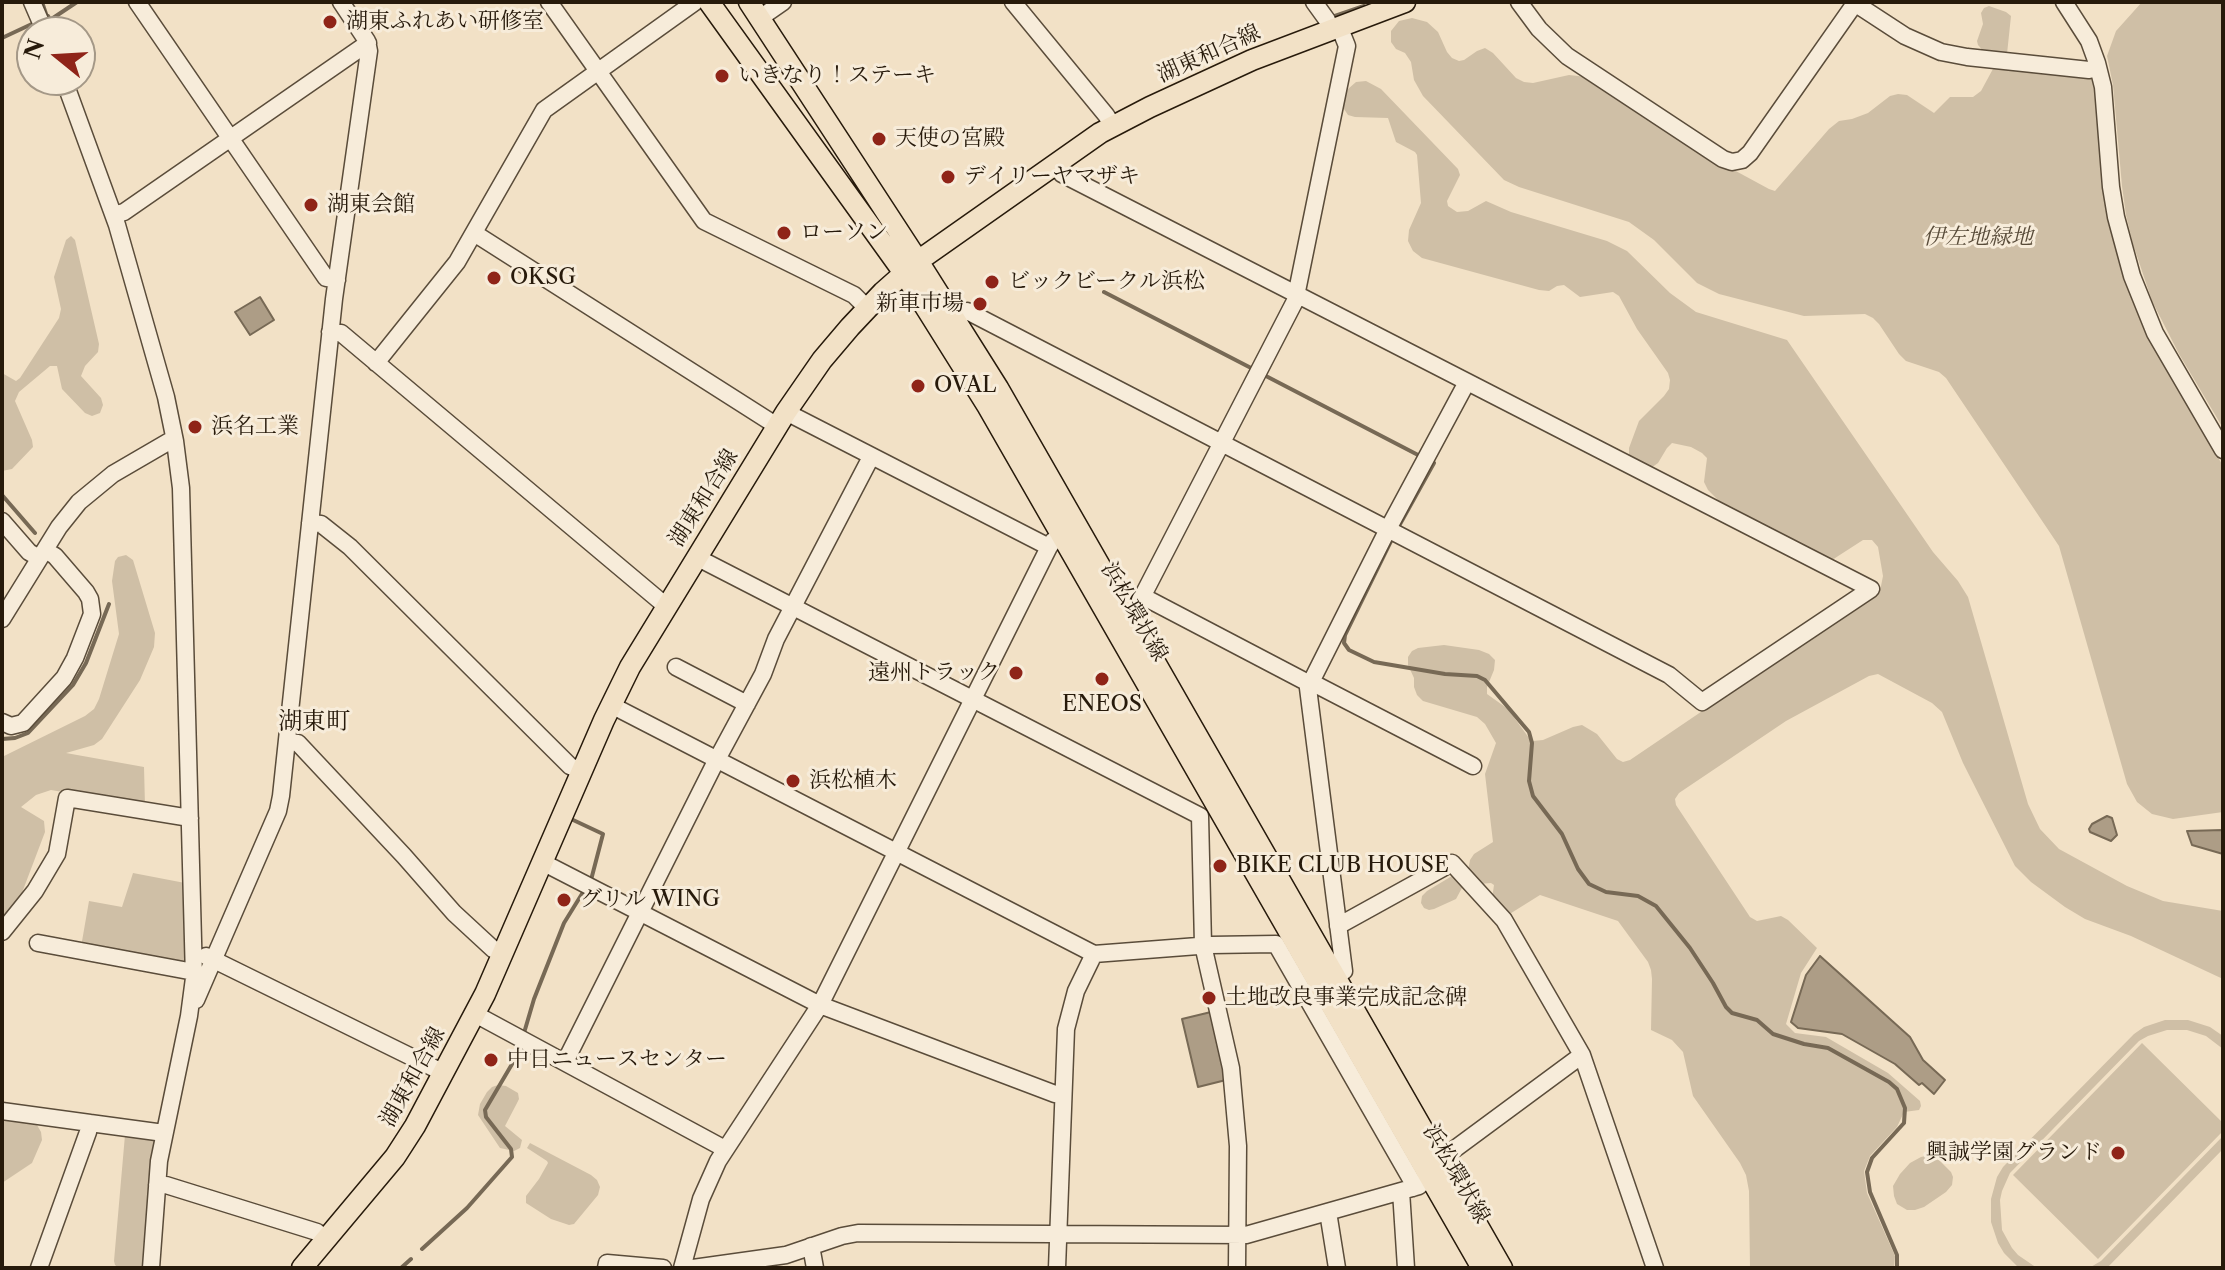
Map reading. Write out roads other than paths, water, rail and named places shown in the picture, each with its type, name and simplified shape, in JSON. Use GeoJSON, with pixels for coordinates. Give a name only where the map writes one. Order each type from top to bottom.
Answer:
{"type":"FeatureCollection","features":[{"type":"Feature","properties":{"kind":"main road","name":"浜松環状線"},"geometry":{"type":"LineString","coordinates":[[709,2],[954,319],[1005,400],[1126,610],[1421,1179],[1482,1268]]}},
{"type":"Feature","properties":{"kind":"main road","name":"湖東和合線"},"geometry":{"type":"LineString","coordinates":[[302,1268],[405,1142],[475,1014],[581,771],[634,659],[782,419],[822,360],[867,308],[911,267],[1113,126],[1252,60],[1405,2]]}},
{"type":"Feature","properties":{"kind":"main road","name":"浜松環状線"},"geometry":{"type":"LineString","coordinates":[[755,10],[911,267],[988,407],[1056,541],[1320,985]]}},
{"type":"Feature","properties":{"kind":"main road","name":"浜松環状線"},"geometry":{"type":"LineString","coordinates":[[1421,1179],[1502,1268]]}},
{"type":"Feature","properties":{"kind":"street"},"geometry":{"type":"LineString","coordinates":[[137,2],[326,278],[337,280]]}},
{"type":"Feature","properties":{"kind":"street"},"geometry":{"type":"LineString","coordinates":[[189,1016],[280,804],[330,332],[369,56],[368,43],[341,2]]}},
{"type":"Feature","properties":{"kind":"street"},"geometry":{"type":"LineString","coordinates":[[549,2],[704,221],[854,295],[867,308]]}},
{"type":"Feature","properties":{"kind":"street"},"geometry":{"type":"LineString","coordinates":[[376,363],[457,262],[544,110],[695,2]]}},
{"type":"Feature","properties":{"kind":"street"},"geometry":{"type":"LineString","coordinates":[[755,10],[783,2]]}},
{"type":"Feature","properties":{"kind":"street"},"geometry":{"type":"LineString","coordinates":[[1013,2],[1113,126]]}},
{"type":"Feature","properties":{"kind":"street"},"geometry":{"type":"LineString","coordinates":[[1126,610],[1139,603],[1295,301],[1347,46],[1314,2]]}},
{"type":"Feature","properties":{"kind":"street"},"geometry":{"type":"LineString","coordinates":[[1519,2],[1539,29],[1567,56],[1732,162],[1742,160],[1750,153],[1855,2],[1905,36],[1941,52],[2089,70],[2098,68]]}},
{"type":"Feature","properties":{"kind":"street"},"geometry":{"type":"LineString","coordinates":[[2064,2],[2089,41],[2103,87],[2111,187],[2132,276],[2155,333],[2223,450]]}},
{"type":"Feature","properties":{"kind":"street"},"geometry":{"type":"LineString","coordinates":[[114,215],[124,212],[368,43]]}},
{"type":"Feature","properties":{"kind":"street"},"geometry":{"type":"LineString","coordinates":[[70,96],[114,215],[166,397],[182,504],[194,972],[189,1016],[164,1133],[151,1268]]}},
{"type":"Feature","properties":{"kind":"street"},"geometry":{"type":"LineString","coordinates":[[954,319],[967,311],[1669,675],[1702,702],[1871,589],[1062,174],[1055,164]]}},
{"type":"Feature","properties":{"kind":"street"},"geometry":{"type":"LineString","coordinates":[[474,233],[782,419],[1056,541],[820,1005],[711,1173],[682,1268]]}},
{"type":"Feature","properties":{"kind":"street"},"geometry":{"type":"LineString","coordinates":[[330,332],[341,333],[666,606]]}},
{"type":"Feature","properties":{"kind":"street"},"geometry":{"type":"LineString","coordinates":[[611,705],[1094,954],[1203,945],[1276,944],[1320,985],[1344,971],[1308,688],[1467,382]]}},
{"type":"Feature","properties":{"kind":"street"},"geometry":{"type":"LineString","coordinates":[[2,619],[65,518],[95,487],[168,442],[175,441]]}},
{"type":"Feature","properties":{"kind":"street"},"geometry":{"type":"LineString","coordinates":[[565,1062],[871,457]]}},
{"type":"Feature","properties":{"kind":"street"},"geometry":{"type":"LineString","coordinates":[[2,521],[29,552],[55,556],[86,592],[92,606],[92,614],[70,669],[57,687],[23,723],[11,726],[2,722]]}},
{"type":"Feature","properties":{"kind":"street"},"geometry":{"type":"LineString","coordinates":[[310,523],[321,524],[350,547],[570,766],[581,771]]}},
{"type":"Feature","properties":{"kind":"street"},"geometry":{"type":"LineString","coordinates":[[696,557],[1200,816],[1203,945],[1231,1068],[1238,1146],[1237,1268]]}},
{"type":"Feature","properties":{"kind":"street"},"geometry":{"type":"LineString","coordinates":[[1142,596],[1473,766]]}},
{"type":"Feature","properties":{"kind":"street"},"geometry":{"type":"LineString","coordinates":[[676,667],[747,704]]}},
{"type":"Feature","properties":{"kind":"street"},"geometry":{"type":"LineString","coordinates":[[287,742],[298,743],[454,913],[493,949],[503,953]]}},
{"type":"Feature","properties":{"kind":"street"},"geometry":{"type":"LineString","coordinates":[[2,932],[35,891],[57,854],[67,798],[190,818]]}},
{"type":"Feature","properties":{"kind":"street"},"geometry":{"type":"LineString","coordinates":[[542,862],[820,1005],[1063,1095]]}},
{"type":"Feature","properties":{"kind":"street"},"geometry":{"type":"LineString","coordinates":[[1338,926],[1452,863],[1504,920],[1582,1055],[1655,1268]]}},
{"type":"Feature","properties":{"kind":"street"},"geometry":{"type":"LineString","coordinates":[[38,943],[194,972]]}},
{"type":"Feature","properties":{"kind":"street"},"geometry":{"type":"LineString","coordinates":[[194,950],[444,1073]]}},
{"type":"Feature","properties":{"kind":"street"},"geometry":{"type":"LineString","coordinates":[[1057,1268],[1064,1049],[1070,1010],[1094,954]]}},
{"type":"Feature","properties":{"kind":"street"},"geometry":{"type":"LineString","coordinates":[[475,1014],[725,1149]]}},
{"type":"Feature","properties":{"kind":"street"},"geometry":{"type":"LineString","coordinates":[[693,1268],[777,1256],[858,1233],[1246,1235],[1328,1212],[1421,1179],[1452,1151],[1582,1055]]}},
{"type":"Feature","properties":{"kind":"street"},"geometry":{"type":"LineString","coordinates":[[2,1111],[164,1133]]}},
{"type":"Feature","properties":{"kind":"street"},"geometry":{"type":"LineString","coordinates":[[39,1268],[90,1123]]}},
{"type":"Feature","properties":{"kind":"street"},"geometry":{"type":"LineString","coordinates":[[1406,1268],[1421,1179]]}},
{"type":"Feature","properties":{"kind":"street"},"geometry":{"type":"LineString","coordinates":[[157,1185],[166,1185],[317,1232],[326,1239]]}},
{"type":"Feature","properties":{"kind":"street"},"geometry":{"type":"LineString","coordinates":[[1328,1212],[1337,1268]]}},
{"type":"Feature","properties":{"kind":"street"},"geometry":{"type":"LineString","coordinates":[[811,1246],[815,1268]]}},
{"type":"Feature","properties":{"kind":"street"},"geometry":{"type":"LineString","coordinates":[[606,1268],[607,1263],[663,1268]]}},
{"type":"Feature","properties":{"kind":"waterway"},"geometry":{"type":"LineString","coordinates":[[42,2],[47,16]]}},
{"type":"Feature","properties":{"kind":"waterway"},"geometry":{"type":"LineString","coordinates":[[56,16],[77,2]]}},
{"type":"Feature","properties":{"kind":"waterway"},"geometry":{"type":"LineString","coordinates":[[1332,17],[1364,6]]}},
{"type":"Feature","properties":{"kind":"waterway"},"geometry":{"type":"LineString","coordinates":[[2,38],[16,31]]}},
{"type":"Feature","properties":{"kind":"waterway"},"geometry":{"type":"LineString","coordinates":[[1104,292],[1253,369]]}},
{"type":"Feature","properties":{"kind":"waterway"},"geometry":{"type":"LineString","coordinates":[[1264,375],[1420,456]]}},
{"type":"Feature","properties":{"kind":"waterway"},"geometry":{"type":"LineString","coordinates":[[1399,526],[1434,463],[1431,461]]}},
{"type":"Feature","properties":{"kind":"waterway"},"geometry":{"type":"LineString","coordinates":[[2,495],[35,533]]}},
{"type":"Feature","properties":{"kind":"waterway"},"geometry":{"type":"LineString","coordinates":[[1392,539],[1345,635],[1344,643],[1349,650],[1374,662],[1477,676],[1485,680],[1529,732],[1532,743],[1529,781],[1533,796],[1562,834],[1578,869],[1589,884],[1606,892],[1638,896],[1656,906],[1690,948],[1732,1013],[1757,1020],[1773,1034],[1828,1048],[1897,1089],[1905,1108],[1904,1123],[1872,1158],[1867,1172],[1870,1192],[1897,1255],[1897,1268]]}},
{"type":"Feature","properties":{"kind":"waterway"},"geometry":{"type":"LineString","coordinates":[[2,739],[28,733],[73,685],[86,663],[109,604]]}},
{"type":"Feature","properties":{"kind":"waterway"},"geometry":{"type":"LineString","coordinates":[[571,818],[603,834],[591,880]]}},
{"type":"Feature","properties":{"kind":"waterway"},"geometry":{"type":"LineString","coordinates":[[524,1033],[564,923],[585,889]]}},
{"type":"Feature","properties":{"kind":"waterway"},"geometry":{"type":"LineString","coordinates":[[422,1249],[467,1208],[512,1157],[511,1149],[486,1117],[485,1110],[520,1045]]}},
{"type":"Feature","properties":{"kind":"waterway"},"geometry":{"type":"LineString","coordinates":[[401,1268],[411,1259]]}},
{"type":"Feature","properties":{"kind":"place","name":"湖東ふれあい研修室"},"geometry":{"type":"Point","coordinates":[330,22]}},
{"type":"Feature","properties":{"kind":"place","name":"いきなり！ステーキ"},"geometry":{"type":"Point","coordinates":[722,76]}},
{"type":"Feature","properties":{"kind":"place","name":"天使の宮殿"},"geometry":{"type":"Point","coordinates":[879,139]}},
{"type":"Feature","properties":{"kind":"place","name":"デイリーヤマザキ"},"geometry":{"type":"Point","coordinates":[948,177]}},
{"type":"Feature","properties":{"kind":"place","name":"湖東会館"},"geometry":{"type":"Point","coordinates":[311,205]}},
{"type":"Feature","properties":{"kind":"place","name":"ローソン"},"geometry":{"type":"Point","coordinates":[784,233]}},
{"type":"Feature","properties":{"kind":"place","name":"OKSG"},"geometry":{"type":"Point","coordinates":[494,278]}},
{"type":"Feature","properties":{"kind":"place","name":"ビックビークル浜松"},"geometry":{"type":"Point","coordinates":[992,282]}},
{"type":"Feature","properties":{"kind":"place","name":"新車市場"},"geometry":{"type":"Point","coordinates":[980,304]}},
{"type":"Feature","properties":{"kind":"place","name":"OVAL"},"geometry":{"type":"Point","coordinates":[918,386]}},
{"type":"Feature","properties":{"kind":"place","name":"浜名工業"},"geometry":{"type":"Point","coordinates":[195,427]}},
{"type":"Feature","properties":{"kind":"place","name":"遠州トラック"},"geometry":{"type":"Point","coordinates":[1016,673]}},
{"type":"Feature","properties":{"kind":"place","name":"ENEOS"},"geometry":{"type":"Point","coordinates":[1102,679]}},
{"type":"Feature","properties":{"kind":"place","name":"浜松植木"},"geometry":{"type":"Point","coordinates":[793,781]}},
{"type":"Feature","properties":{"kind":"place","name":"BIKE CLUB HOUSE"},"geometry":{"type":"Point","coordinates":[1220,866]}},
{"type":"Feature","properties":{"kind":"place","name":"グリル WING"},"geometry":{"type":"Point","coordinates":[564,900]}},
{"type":"Feature","properties":{"kind":"place","name":"土地改良事業完成記念碑"},"geometry":{"type":"Point","coordinates":[1209,998]}},
{"type":"Feature","properties":{"kind":"place","name":"中日ニュースセンター"},"geometry":{"type":"Point","coordinates":[491,1060]}},
{"type":"Feature","properties":{"kind":"place","name":"興誠学園グランド"},"geometry":{"type":"Point","coordinates":[2118,1153]}},
{"type":"Feature","properties":{"kind":"district","name":"湖東町"},"geometry":{"type":"Point","coordinates":[314,722]}},
{"type":"Feature","properties":{"kind":"park label","name":"伊左地緑地"},"geometry":{"type":"Point","coordinates":[1978,238]}}]}
